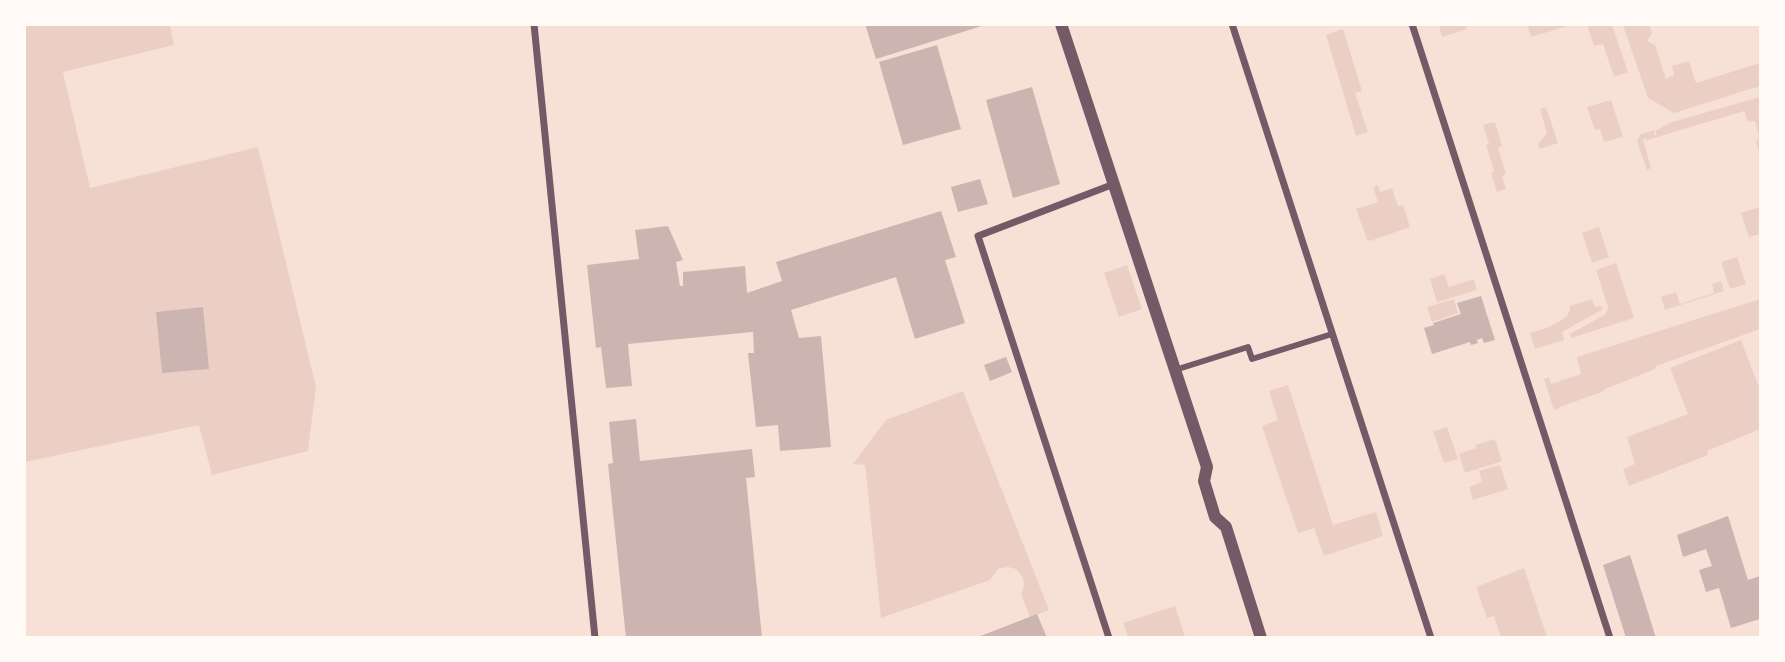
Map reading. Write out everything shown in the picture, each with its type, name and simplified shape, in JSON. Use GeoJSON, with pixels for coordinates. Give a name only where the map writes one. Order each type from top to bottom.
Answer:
{"type":"FeatureCollection","features":[{"type":"Feature","properties":{"kind":"street"},"geometry":{"type":"LineString","coordinates":[[534,24],[596,638]]}},
{"type":"Feature","properties":{"kind":"street"},"geometry":{"type":"LineString","coordinates":[[1061,24],[1207,467],[1204,481],[1211,505],[1215,517],[1226,527],[1261,638]]}},
{"type":"Feature","properties":{"kind":"street"},"geometry":{"type":"LineString","coordinates":[[1232,24],[1431,638]]}},
{"type":"Feature","properties":{"kind":"street"},"geometry":{"type":"LineString","coordinates":[[1412,24],[1610,638]]}},
{"type":"Feature","properties":{"kind":"street"},"geometry":{"type":"LineString","coordinates":[[1109,638],[978,236],[1114,184]]}},
{"type":"Feature","properties":{"kind":"street"},"geometry":{"type":"LineString","coordinates":[[1175,370],[1248,347],[1252,359],[1332,334]]}},
{"type":"Feature","properties":{"kind":"shaded area"},"geometry":{"type":"Polygon","coordinates":[[[1527,24],[1571,24],[1571,25],[1531,37],[1527,24]]]}},
{"type":"Feature","properties":{"kind":"shaded area"},"geometry":{"type":"Polygon","coordinates":[[[24,25],[170,25],[174,45],[63,72],[90,188],[258,147],[316,387],[308,451],[212,475],[199,425],[25,462],[24,25]]]}},
{"type":"Feature","properties":{"kind":"shaded area"},"geometry":{"type":"Polygon","coordinates":[[[1439,25],[1466,25],[1467,29],[1442,37],[1439,25]]]}},
{"type":"Feature","properties":{"kind":"shaded area"},"geometry":{"type":"Polygon","coordinates":[[[1587,25],[1612,25],[1628,72],[1614,77],[1603,44],[1594,46],[1587,25]]]}},
{"type":"Feature","properties":{"kind":"shaded area"},"geometry":{"type":"Polygon","coordinates":[[[1623,25],[1649,25],[1652,33],[1647,41],[1655,45],[1666,79],[1674,75],[1672,66],[1689,61],[1696,83],[1760,63],[1760,86],[1674,113],[1648,98],[1623,25]]]}},
{"type":"Feature","properties":{"kind":"shaded area"},"geometry":{"type":"Polygon","coordinates":[[[1343,29],[1362,91],[1355,93],[1368,132],[1356,136],[1326,35],[1343,29]]]}},
{"type":"Feature","properties":{"kind":"shaded area"},"geometry":{"type":"Polygon","coordinates":[[[1760,97],[1760,156],[1756,143],[1759,136],[1755,121],[1748,122],[1744,111],[1644,141],[1646,138],[1643,139],[1651,168],[1647,170],[1637,141],[1641,134],[1655,130],[1656,135],[1656,131],[1669,123],[1760,97]]]}},
{"type":"Feature","properties":{"kind":"shaded area"},"geometry":{"type":"Polygon","coordinates":[[[1611,100],[1623,137],[1604,142],[1600,129],[1595,130],[1587,107],[1611,100]]]}},
{"type":"Feature","properties":{"kind":"shaded area"},"geometry":{"type":"Polygon","coordinates":[[[1546,107],[1558,143],[1540,149],[1538,144],[1547,133],[1540,109],[1546,107]]]}},
{"type":"Feature","properties":{"kind":"shaded area"},"geometry":{"type":"Polygon","coordinates":[[[1495,122],[1502,146],[1498,148],[1506,174],[1502,176],[1506,189],[1497,192],[1483,125],[1495,122]]]}},
{"type":"Feature","properties":{"kind":"shaded area"},"geometry":{"type":"Polygon","coordinates":[[[1378,185],[1380,192],[1392,188],[1398,206],[1403,205],[1410,227],[1370,241],[1356,209],[1378,202],[1373,187],[1378,185]]]}},
{"type":"Feature","properties":{"kind":"shaded area"},"geometry":{"type":"Polygon","coordinates":[[[1760,207],[1760,234],[1749,237],[1741,213],[1760,207]]]}},
{"type":"Feature","properties":{"kind":"shaded area"},"geometry":{"type":"Polygon","coordinates":[[[1599,227],[1609,257],[1592,263],[1582,233],[1599,227]]]}},
{"type":"Feature","properties":{"kind":"shaded area"},"geometry":{"type":"Polygon","coordinates":[[[1737,257],[1746,284],[1730,289],[1721,262],[1737,257]]]}},
{"type":"Feature","properties":{"kind":"shaded area"},"geometry":{"type":"Polygon","coordinates":[[[1616,263],[1634,318],[1571,338],[1570,334],[1606,314],[1608,307],[1596,270],[1616,263]]]}},
{"type":"Feature","properties":{"kind":"shaded area"},"geometry":{"type":"Polygon","coordinates":[[[1127,265],[1142,309],[1119,317],[1104,273],[1127,265]]]}},
{"type":"Feature","properties":{"kind":"shaded area"},"geometry":{"type":"Polygon","coordinates":[[[1444,274],[1449,287],[1474,279],[1477,290],[1437,302],[1430,279],[1444,274]]]}},
{"type":"Feature","properties":{"kind":"shaded area"},"geometry":{"type":"Polygon","coordinates":[[[1721,281],[1724,291],[1665,310],[1661,297],[1676,292],[1680,304],[1714,293],[1712,284],[1721,281]]]}},
{"type":"Feature","properties":{"kind":"shaded area"},"geometry":{"type":"Polygon","coordinates":[[[1454,299],[1458,313],[1432,322],[1427,307],[1454,299]]]}},
{"type":"Feature","properties":{"kind":"shaded area"},"geometry":{"type":"Polygon","coordinates":[[[1592,299],[1595,307],[1601,306],[1603,309],[1562,332],[1564,340],[1535,349],[1530,333],[1560,321],[1567,316],[1570,306],[1592,299]]]}},
{"type":"Feature","properties":{"kind":"shaded area"},"geometry":{"type":"Polygon","coordinates":[[[1760,299],[1760,329],[1656,366],[1655,369],[1604,391],[1554,410],[1544,379],[1549,377],[1551,384],[1581,374],[1577,357],[1760,299]]]}},
{"type":"Feature","properties":{"kind":"shaded area"},"geometry":{"type":"Polygon","coordinates":[[[1741,340],[1760,385],[1760,429],[1707,451],[1708,455],[1629,486],[1623,469],[1635,464],[1627,437],[1688,414],[1670,368],[1741,340]]]}},
{"type":"Feature","properties":{"kind":"shaded area"},"geometry":{"type":"Polygon","coordinates":[[[1288,385],[1333,525],[1376,512],[1383,536],[1324,556],[1314,528],[1298,533],[1262,426],[1278,420],[1269,391],[1288,385]]]}},
{"type":"Feature","properties":{"kind":"shaded area"},"geometry":{"type":"Polygon","coordinates":[[[963,391],[1049,610],[1030,617],[1021,594],[1023,578],[1016,569],[1008,567],[998,569],[990,580],[881,618],[865,465],[853,464],[886,420],[963,391]]]}},
{"type":"Feature","properties":{"kind":"shaded area"},"geometry":{"type":"Polygon","coordinates":[[[1447,427],[1458,459],[1444,463],[1433,431],[1447,427]]]}},
{"type":"Feature","properties":{"kind":"shaded area"},"geometry":{"type":"Polygon","coordinates":[[[1495,439],[1502,461],[1465,473],[1459,454],[1476,448],[1475,445],[1495,439]]]}},
{"type":"Feature","properties":{"kind":"shaded area"},"geometry":{"type":"Polygon","coordinates":[[[1500,465],[1508,489],[1473,500],[1469,487],[1482,482],[1479,471],[1500,465]]]}},
{"type":"Feature","properties":{"kind":"shaded area"},"geometry":{"type":"Polygon","coordinates":[[[1524,568],[1547,637],[1501,637],[1494,616],[1487,618],[1476,587],[1524,568]]]}},
{"type":"Feature","properties":{"kind":"shaded area"},"geometry":{"type":"Polygon","coordinates":[[[1175,606],[1185,637],[1128,637],[1123,623],[1175,606]]]}},
{"type":"Feature","properties":{"kind":"building"},"geometry":{"type":"Polygon","coordinates":[[[865,24],[985,24],[985,25],[876,59],[865,24]]]}},
{"type":"Feature","properties":{"kind":"building"},"geometry":{"type":"Polygon","coordinates":[[[937,45],[961,129],[903,145],[879,62],[937,45]]]}},
{"type":"Feature","properties":{"kind":"building"},"geometry":{"type":"Polygon","coordinates":[[[1032,87],[1060,184],[1013,198],[986,100],[1032,87]]]}},
{"type":"Feature","properties":{"kind":"building"},"geometry":{"type":"Polygon","coordinates":[[[980,179],[988,204],[958,212],[951,187],[980,179]]]}},
{"type":"Feature","properties":{"kind":"building"},"geometry":{"type":"Polygon","coordinates":[[[941,211],[956,257],[945,260],[965,323],[915,339],[896,277],[791,310],[799,338],[821,336],[831,447],[780,451],[778,425],[756,427],[748,353],[754,353],[753,332],[628,344],[632,386],[606,388],[601,347],[596,348],[587,265],[639,259],[635,230],[668,226],[683,260],[676,262],[680,286],[683,286],[683,272],[745,266],[747,293],[782,281],[776,262],[941,211]]]}},
{"type":"Feature","properties":{"kind":"building"},"geometry":{"type":"Polygon","coordinates":[[[1481,296],[1495,340],[1484,343],[1482,338],[1477,340],[1478,343],[1471,345],[1470,342],[1432,354],[1424,328],[1461,314],[1457,303],[1481,296]]]}},
{"type":"Feature","properties":{"kind":"building"},"geometry":{"type":"Polygon","coordinates":[[[203,307],[209,369],[162,373],[156,312],[203,307]]]}},
{"type":"Feature","properties":{"kind":"building"},"geometry":{"type":"Polygon","coordinates":[[[1006,357],[1012,372],[990,381],[984,365],[1006,357]]]}},
{"type":"Feature","properties":{"kind":"building"},"geometry":{"type":"Polygon","coordinates":[[[636,419],[640,461],[752,449],[755,477],[746,478],[762,638],[626,638],[608,464],[613,463],[609,422],[636,419]]]}},
{"type":"Feature","properties":{"kind":"building"},"geometry":{"type":"Polygon","coordinates":[[[1728,516],[1748,580],[1760,576],[1760,619],[1731,628],[1719,588],[1706,592],[1699,570],[1712,566],[1706,549],[1683,557],[1677,535],[1728,516]]]}},
{"type":"Feature","properties":{"kind":"building"},"geometry":{"type":"Polygon","coordinates":[[[1630,555],[1656,638],[1626,638],[1603,565],[1630,555]]]}},
{"type":"Feature","properties":{"kind":"building"},"geometry":{"type":"Polygon","coordinates":[[[1037,614],[1047,638],[978,638],[978,637],[1037,614]]]}}]}
